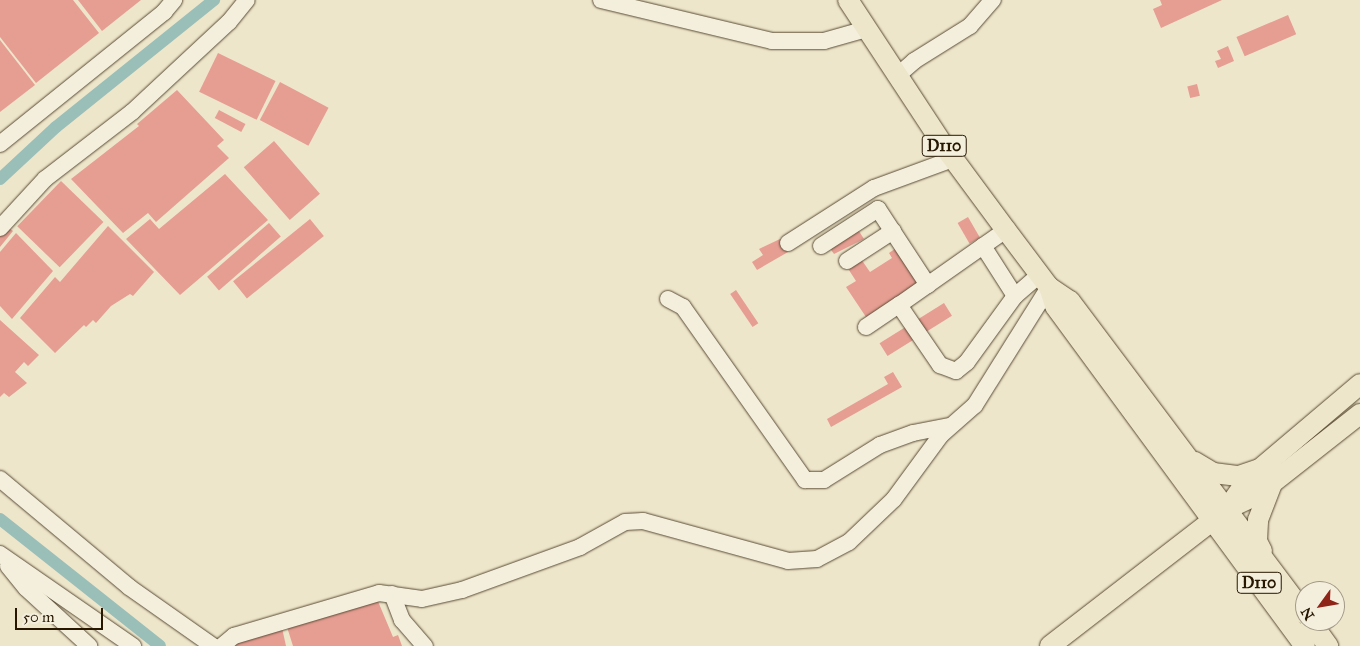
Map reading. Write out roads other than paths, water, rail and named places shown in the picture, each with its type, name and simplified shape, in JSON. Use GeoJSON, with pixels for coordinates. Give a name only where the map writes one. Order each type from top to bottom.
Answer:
{"type":"FeatureCollection","features":[{"type":"Feature","properties":{"kind":"main road","name":"D110"},"geometry":{"type":"LineString","coordinates":[[848,0],[953,159],[1044,280],[1070,301],[1187,457],[1220,514],[1305,646]]}},
{"type":"Feature","properties":{"kind":"main road","name":"D110"},"geometry":{"type":"LineString","coordinates":[[1044,280],[1055,306],[1220,514],[1269,564],[1295,600]]}},
{"type":"Feature","properties":{"kind":"main road"},"geometry":{"type":"LineString","coordinates":[[1269,564],[1258,541],[1258,520],[1267,475],[1360,384]]}},
{"type":"Feature","properties":{"kind":"main road"},"geometry":{"type":"LineString","coordinates":[[1050,646],[1220,514],[1247,480],[1267,475],[1360,414]]}},
{"type":"Feature","properties":{"kind":"main road"},"geometry":{"type":"LineString","coordinates":[[1187,457],[1213,473],[1239,476],[1267,475]]}},
{"type":"Feature","properties":{"kind":"main road"},"geometry":{"type":"LineString","coordinates":[[1317,631],[1328,646]]}},
{"type":"Feature","properties":{"kind":"lane"},"geometry":{"type":"LineString","coordinates":[[0,144],[164,12],[174,0]]}},
{"type":"Feature","properties":{"kind":"lane"},"geometry":{"type":"LineString","coordinates":[[0,228],[44,179],[132,112],[229,22],[247,0]]}},
{"type":"Feature","properties":{"kind":"lane"},"geometry":{"type":"LineString","coordinates":[[601,0],[772,41],[824,41],[866,29]]}},
{"type":"Feature","properties":{"kind":"lane"},"geometry":{"type":"LineString","coordinates":[[897,76],[914,61],[970,26],[993,0]]}},
{"type":"Feature","properties":{"kind":"lane"},"geometry":{"type":"LineString","coordinates":[[788,243],[874,188],[953,159]]}},
{"type":"Feature","properties":{"kind":"lane"},"geometry":{"type":"LineString","coordinates":[[821,246],[878,209],[928,285]]}},
{"type":"Feature","properties":{"kind":"lane"},"geometry":{"type":"LineString","coordinates":[[866,327],[1006,230]]}},
{"type":"Feature","properties":{"kind":"lane"},"geometry":{"type":"LineString","coordinates":[[847,261],[893,231]]}},
{"type":"Feature","properties":{"kind":"lane"},"geometry":{"type":"LineString","coordinates":[[984,246],[1016,296]]}},
{"type":"Feature","properties":{"kind":"lane"},"geometry":{"type":"LineString","coordinates":[[899,305],[940,365],[956,371],[967,362],[1016,296],[1044,280]]}},
{"type":"Feature","properties":{"kind":"lane"},"geometry":{"type":"LineString","coordinates":[[222,646],[227,639],[251,630],[379,593],[422,599],[462,590],[580,548],[625,522],[643,521],[788,561],[817,559],[849,542],[894,498],[950,426],[975,405],[1044,280]]}},
{"type":"Feature","properties":{"kind":"lane"},"geometry":{"type":"LineString","coordinates":[[668,299],[683,307],[805,480],[824,480],[880,445],[913,433],[950,426]]}},
{"type":"Feature","properties":{"kind":"lane"},"geometry":{"type":"LineString","coordinates":[[0,480],[129,586],[213,646]]}},
{"type":"Feature","properties":{"kind":"lane"},"geometry":{"type":"LineString","coordinates":[[0,555],[26,588],[89,646]]}},
{"type":"Feature","properties":{"kind":"lane"},"geometry":{"type":"LineString","coordinates":[[0,555],[132,646]]}},
{"type":"Feature","properties":{"kind":"lane"},"geometry":{"type":"LineString","coordinates":[[392,594],[402,620],[425,646]]}},
{"type":"Feature","properties":{"kind":"waterway"},"geometry":{"type":"LineString","coordinates":[[0,179],[56,127],[214,0]]}},
{"type":"Feature","properties":{"kind":"waterway"},"geometry":{"type":"LineString","coordinates":[[0,519],[160,646]]}}]}
